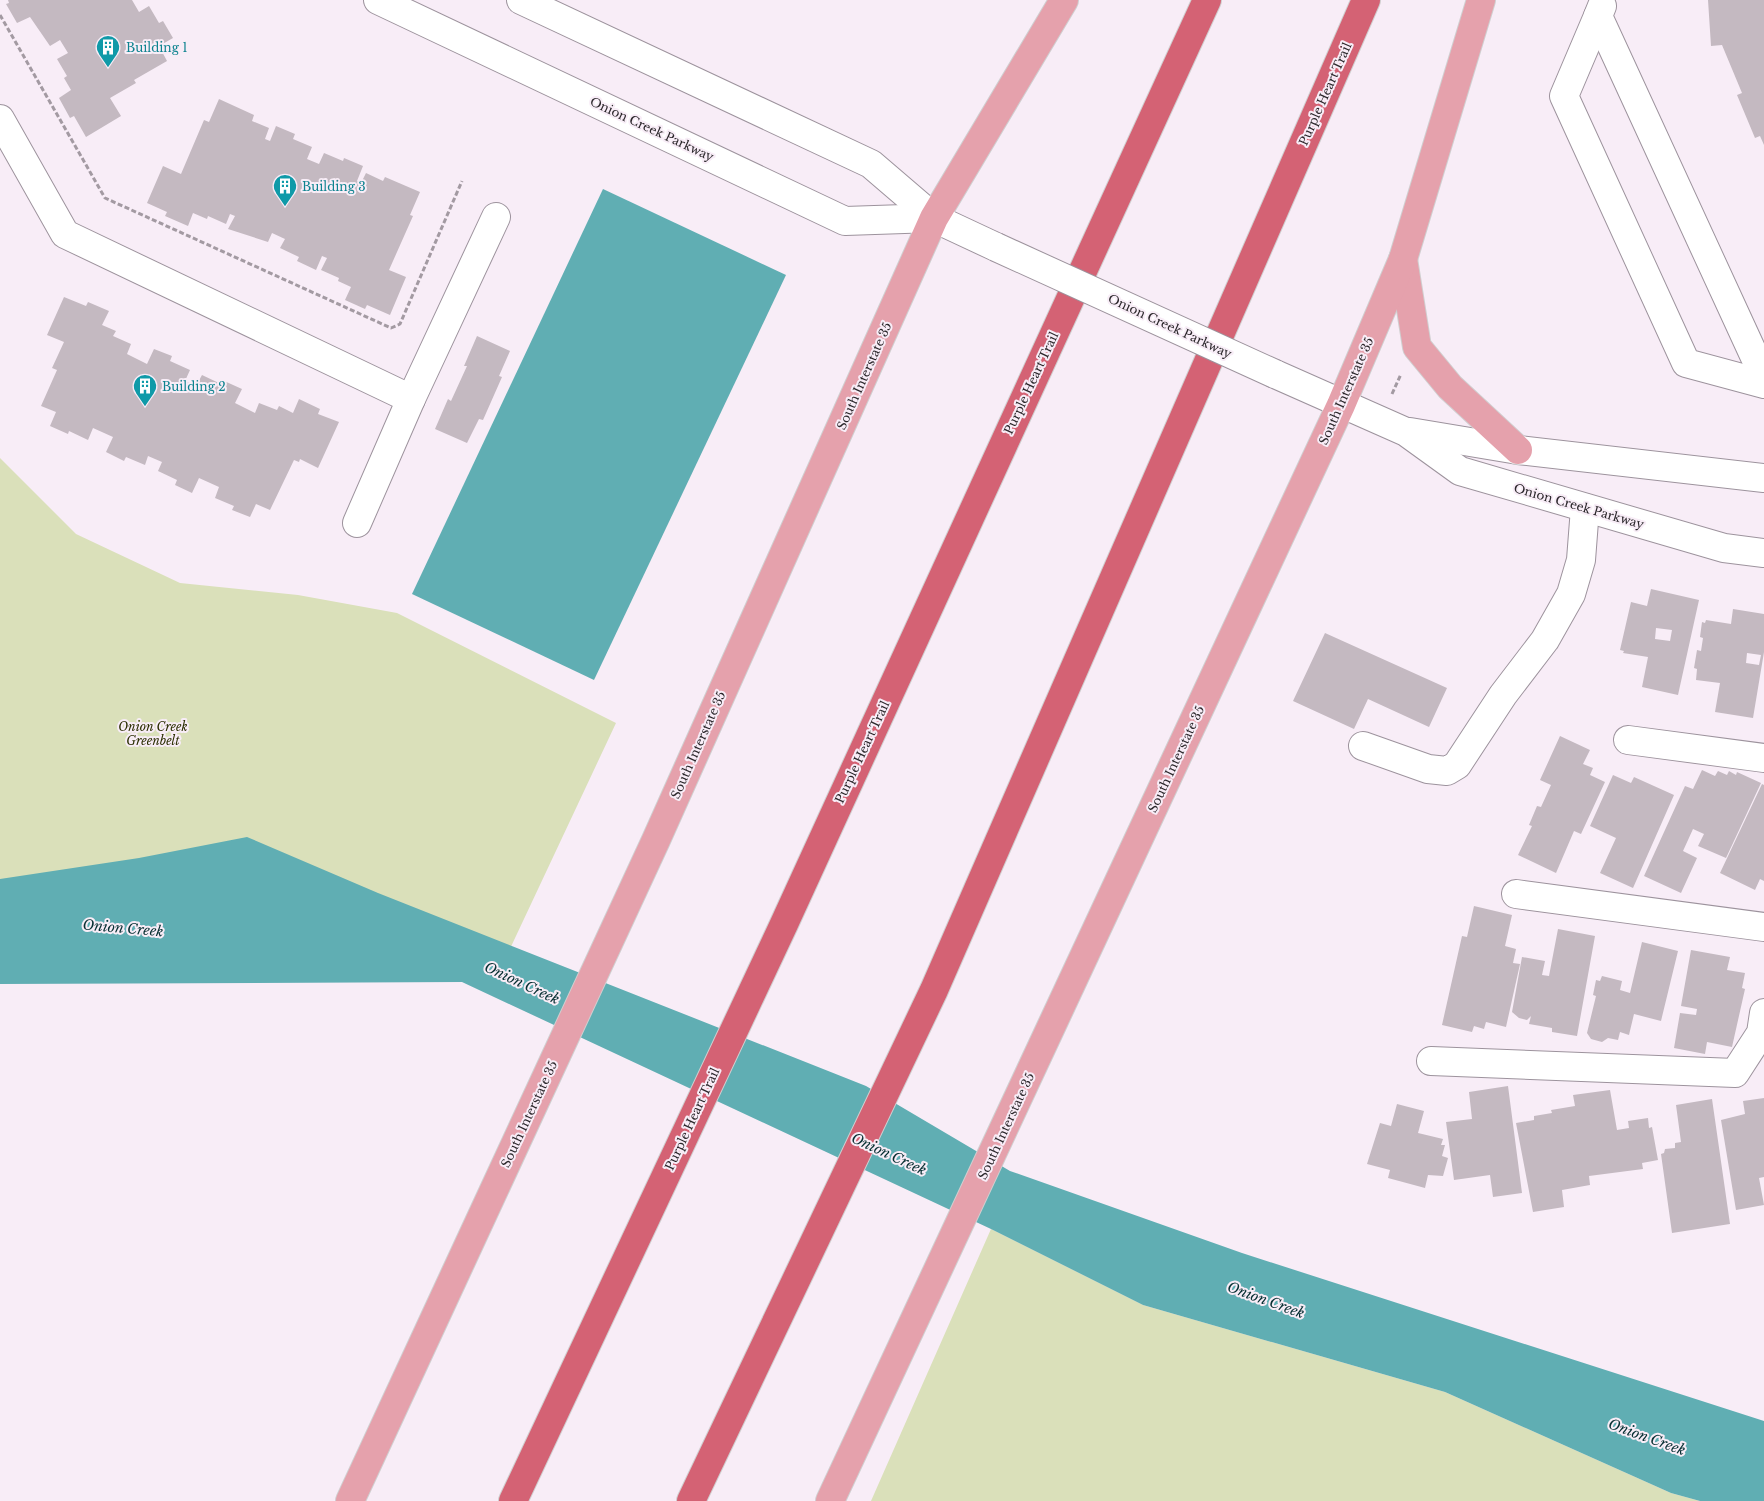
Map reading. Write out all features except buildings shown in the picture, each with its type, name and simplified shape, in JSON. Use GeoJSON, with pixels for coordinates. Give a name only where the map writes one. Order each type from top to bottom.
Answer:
{"type":"FeatureCollection","features":[{"type":"Feature","properties":{"kind":"highway"},"geometry":{"type":"LineString","coordinates":[[1131,164],[1193,0]]}},
{"type":"Feature","properties":{"kind":"highway","name":"Purple Heart Trail"},"geometry":{"type":"LineString","coordinates":[[513,1501],[784,924],[1207,0]]}},
{"type":"Feature","properties":{"kind":"highway","name":"Purple Heart Trail"},"geometry":{"type":"LineString","coordinates":[[691,1501],[934,990],[1366,0]]}},
{"type":"Feature","properties":{"kind":"main road","name":"South Interstate 35"},"geometry":{"type":"LineString","coordinates":[[350,1501],[656,840],[934,218],[1064,0]]}},
{"type":"Feature","properties":{"kind":"main road","name":"South Interstate 35"},"geometry":{"type":"LineString","coordinates":[[830,1501],[1341,404],[1403,259],[1481,0]]}},
{"type":"Feature","properties":{"kind":"main road"},"geometry":{"type":"LineString","coordinates":[[1403,259],[1417,347],[1450,387],[1518,450]]}},
{"type":"Feature","properties":{"kind":"street","name":"Onion Creek Parkway"},"geometry":{"type":"LineString","coordinates":[[378,0],[845,221],[934,218]]}},
{"type":"Feature","properties":{"kind":"street","name":"Onion Creek Parkway"},"geometry":{"type":"LineString","coordinates":[[521,0],[871,164],[934,218],[1406,432],[1460,471],[1724,548],[1764,554]]}},
{"type":"Feature","properties":{"kind":"street"},"geometry":{"type":"LineString","coordinates":[[1601,8],[1764,377]]}},
{"type":"Feature","properties":{"kind":"street"},"geometry":{"type":"LineString","coordinates":[[1601,8],[1564,96],[1686,363],[1764,384]]}},
{"type":"Feature","properties":{"kind":"street"},"geometry":{"type":"LineString","coordinates":[[0,119],[65,234],[411,399]]}},
{"type":"Feature","properties":{"kind":"street"},"geometry":{"type":"LineString","coordinates":[[356,523],[411,399],[496,217]]}},
{"type":"Feature","properties":{"kind":"street","name":"Onion Creek Parkway"},"geometry":{"type":"LineString","coordinates":[[1406,432],[1518,450],[1764,478]]}},
{"type":"Feature","properties":{"kind":"street"},"geometry":{"type":"LineString","coordinates":[[1363,746],[1428,769],[1447,771],[1457,765],[1503,695],[1544,640],[1571,594],[1581,560],[1585,508]]}},
{"type":"Feature","properties":{"kind":"street"},"geometry":{"type":"LineString","coordinates":[[1628,740],[1764,758]]}},
{"type":"Feature","properties":{"kind":"street"},"geometry":{"type":"LineString","coordinates":[[1516,894],[1764,927]]}},
{"type":"Feature","properties":{"kind":"street"},"geometry":{"type":"LineString","coordinates":[[1431,1061],[1735,1073],[1761,1033],[1764,1013]]}},
{"type":"Feature","properties":{"kind":"path"},"geometry":{"type":"LineString","coordinates":[[0,15],[105,198],[391,328],[400,324],[462,181]]}},
{"type":"Feature","properties":{"kind":"path"},"geometry":{"type":"LineString","coordinates":[[1390,397],[1403,369]]}},
{"type":"Feature","properties":{"kind":"green space","name":"Onion Creek Greenbelt"},"geometry":{"type":"Polygon","coordinates":[[[0,458],[76,534],[180,583],[298,595],[397,613],[616,723],[508,953],[0,901],[0,458]]]}},
{"type":"Feature","properties":{"kind":"green space"},"geometry":{"type":"Polygon","coordinates":[[[991,1229],[1143,1305],[1445,1392],[1671,1493],[1700,1501],[871,1501],[991,1229]]]}},
{"type":"Feature","properties":{"kind":"water"},"geometry":{"type":"Polygon","coordinates":[[[603,189],[786,275],[594,680],[412,594],[603,189]]]}},
{"type":"Feature","properties":{"kind":"water","name":"Onion Creek"},"geometry":{"type":"Polygon","coordinates":[[[247,837],[378,893],[866,1086],[1010,1171],[1242,1253],[1764,1421],[1764,1501],[1700,1501],[1671,1493],[1445,1392],[1143,1305],[991,1229],[462,982],[0,984],[0,879],[139,858],[247,837]]]}},
{"type":"Feature","properties":{"kind":"place","name":"Building 1"},"geometry":{"type":"Point","coordinates":[108,68]}},
{"type":"Feature","properties":{"kind":"place","name":"Building 3"},"geometry":{"type":"Point","coordinates":[285,207]}},
{"type":"Feature","properties":{"kind":"place","name":"Building 2"},"geometry":{"type":"Point","coordinates":[145,407]}}]}
